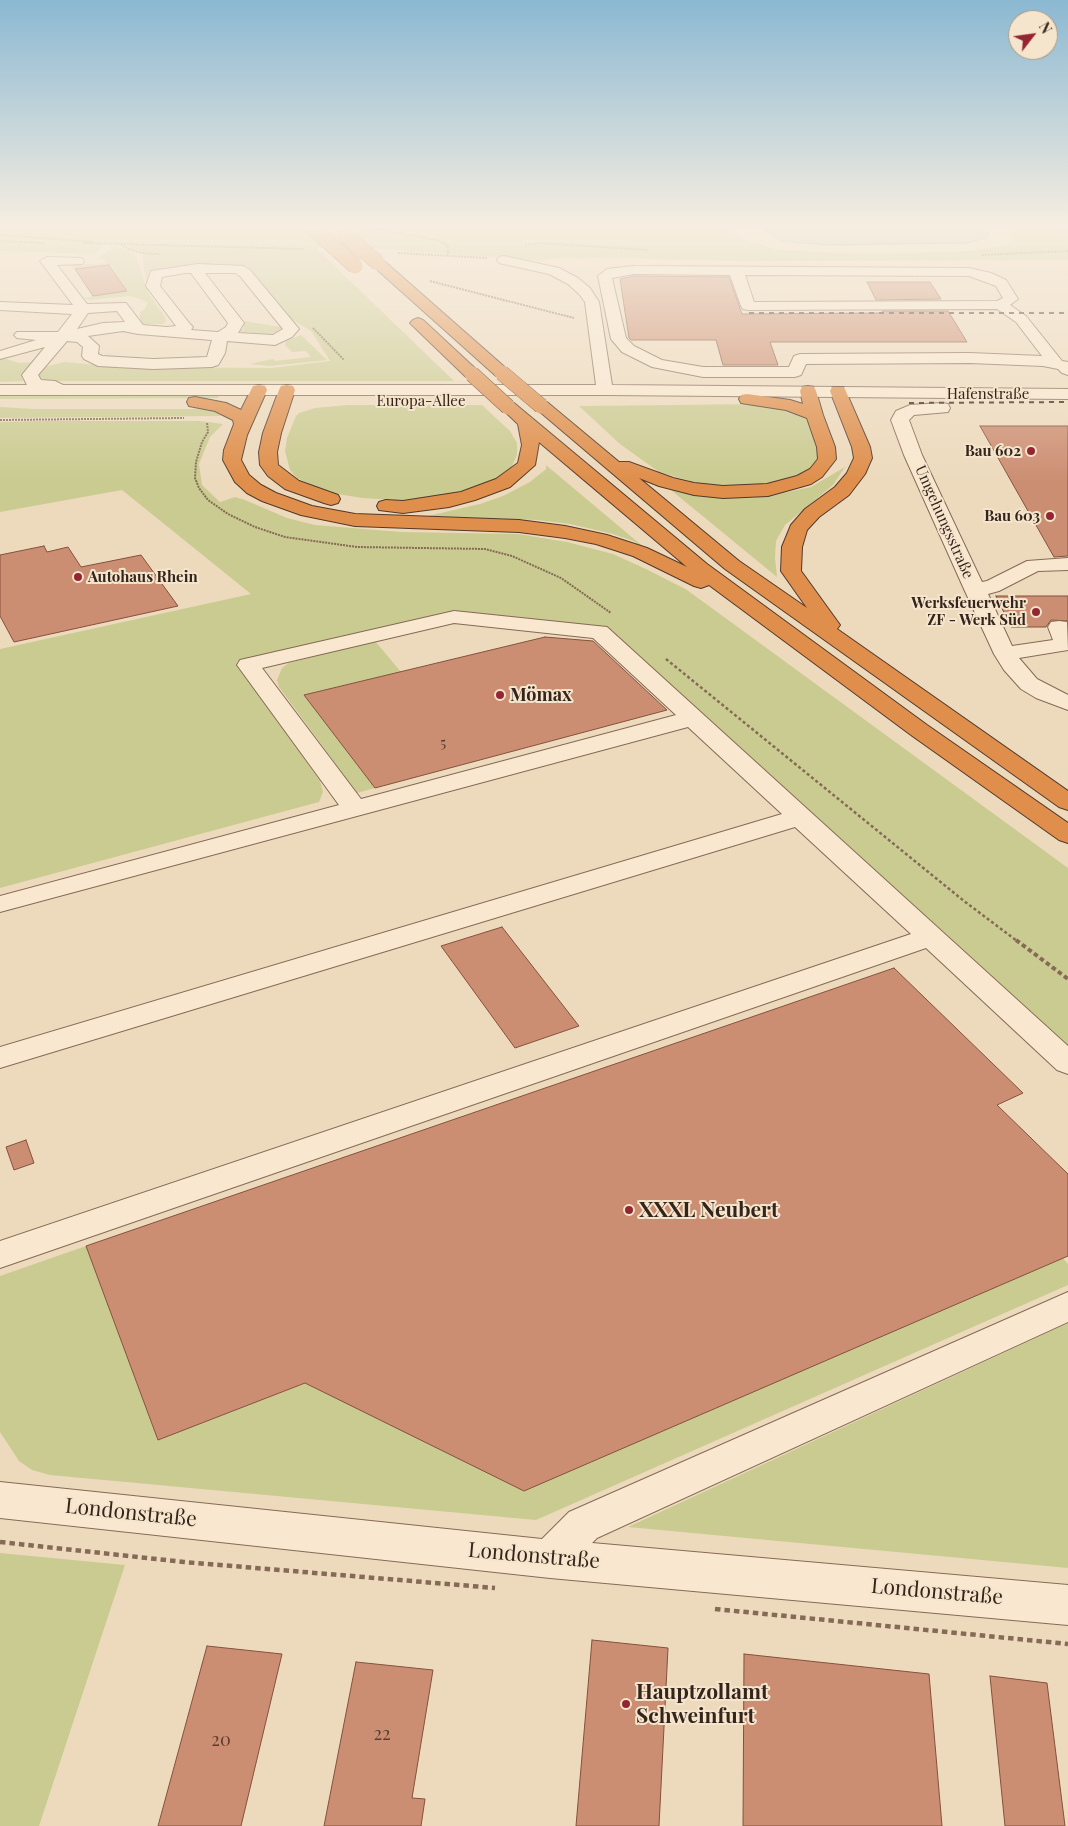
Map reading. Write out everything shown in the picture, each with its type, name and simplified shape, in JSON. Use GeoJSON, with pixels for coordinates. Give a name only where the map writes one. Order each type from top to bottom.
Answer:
{"type":"FeatureCollection","features":[{"type":"Feature","properties":{"kind":"highway"},"geometry":{"type":"LineString","coordinates":[[432,311],[599,456],[732,565],[1068,802]]}},
{"type":"Feature","properties":{"kind":"highway"},"geometry":{"type":"LineString","coordinates":[[410,315],[526,423],[700,568],[919,730],[1068,836]]}},
{"type":"Feature","properties":{"kind":"highway"},"geometry":{"type":"LineString","coordinates":[[840,395],[861,447],[863,458],[856,474],[842,491],[812,513],[798,529],[792,547],[791,571],[814,606],[849,649]]}},
{"type":"Feature","properties":{"kind":"highway"},"geometry":{"type":"LineString","coordinates":[[256,396],[233,450],[232,460],[235,469],[254,489],[285,504],[308,511],[355,520],[409,524],[519,526],[600,539],[640,552],[760,612]]}},
{"type":"Feature","properties":{"kind":"highway"},"geometry":{"type":"LineString","coordinates":[[284,396],[268,452],[269,465],[274,472],[306,492],[346,503],[403,507],[449,501],[503,483],[526,466],[532,444],[526,423]]}},
{"type":"Feature","properties":{"kind":"highway"},"geometry":{"type":"LineString","coordinates":[[599,456],[636,472],[694,489],[723,492],[768,490],[804,480],[816,473],[827,459],[826,447],[811,402],[790,405],[748,399]]}},
{"type":"Feature","properties":{"kind":"highway"},"geometry":{"type":"LineString","coordinates":[[193,410],[220,407],[241,417],[243,424]]}},
{"type":"Feature","properties":{"kind":"street"},"geometry":{"type":"LineString","coordinates":[[81,311],[63,337],[30,375],[31,380],[37,385],[112,386],[155,389]]}},
{"type":"Feature","properties":{"kind":"street"},"geometry":{"type":"LineString","coordinates":[[125,311],[138,329]]}},
{"type":"Feature","properties":{"kind":"street"},"geometry":{"type":"LineString","coordinates":[[168,332],[184,327],[172,311]]}},
{"type":"Feature","properties":{"kind":"street"},"geometry":{"type":"LineString","coordinates":[[22,335],[75,337],[88,342],[91,346],[90,356],[98,361],[153,364],[212,362],[221,336],[232,330],[236,323],[227,311]]}},
{"type":"Feature","properties":{"kind":"street"},"geometry":{"type":"LineString","coordinates":[[217,352],[276,345],[291,329],[276,311]]}},
{"type":"Feature","properties":{"kind":"street"},"geometry":{"type":"LineString","coordinates":[[593,311],[605,390]]}},
{"type":"Feature","properties":{"kind":"street"},"geometry":{"type":"LineString","coordinates":[[613,311],[619,340],[628,349],[658,364],[702,372],[795,372],[800,359],[970,358],[1062,367]]}},
{"type":"Feature","properties":{"kind":"street"},"geometry":{"type":"LineString","coordinates":[[1009,311],[1021,319],[1062,367]]}},
{"type":"Feature","properties":{"kind":"street"},"geometry":{"type":"LineString","coordinates":[[1,354],[63,337],[116,326],[221,336],[276,345]]}},
{"type":"Feature","properties":{"kind":"street"},"geometry":{"type":"LineString","coordinates":[[1,354],[10,359],[22,361],[44,360]]}},
{"type":"Feature","properties":{"kind":"street","name":"Europa-Allee"},"geometry":{"type":"LineString","coordinates":[[0,390],[155,389],[256,396],[748,399]]}},
{"type":"Feature","properties":{"kind":"street","name":"Europa-Allee"},"geometry":{"type":"LineString","coordinates":[[284,396],[605,390],[811,402],[840,395]]}},
{"type":"Feature","properties":{"kind":"street","name":"Hafenstraße"},"geometry":{"type":"LineString","coordinates":[[840,395],[909,402],[1068,394]]}},
{"type":"Feature","properties":{"kind":"street","name":"Europa-Allee"},"geometry":{"type":"LineString","coordinates":[[0,402],[193,410],[256,396]]}},
{"type":"Feature","properties":{"kind":"street"},"geometry":{"type":"LineString","coordinates":[[909,402],[923,408],[1068,407]]}},
{"type":"Feature","properties":{"kind":"street","name":"Umgehungsstraße"},"geometry":{"type":"LineString","coordinates":[[909,402],[900,420],[974,589],[1005,654],[1029,684],[1066,709]]}},
{"type":"Feature","properties":{"kind":"street"},"geometry":{"type":"LineString","coordinates":[[974,589],[992,587],[1034,565],[1068,564]]}},
{"type":"Feature","properties":{"kind":"street"},"geometry":{"type":"LineString","coordinates":[[354,808],[248,665],[454,617],[599,632],[1068,1063]]}},
{"type":"Feature","properties":{"kind":"street"},"geometry":{"type":"LineString","coordinates":[[1005,654],[1064,638]]}},
{"type":"Feature","properties":{"kind":"street"},"geometry":{"type":"LineString","coordinates":[[0,904],[693,718]]}},
{"type":"Feature","properties":{"kind":"street"},"geometry":{"type":"LineString","coordinates":[[0,1058],[800,817]]}},
{"type":"Feature","properties":{"kind":"street"},"geometry":{"type":"LineString","coordinates":[[0,1255],[930,937]]}},
{"type":"Feature","properties":{"kind":"street"},"geometry":{"type":"LineString","coordinates":[[550,1559],[583,1525],[1068,1306]]}},
{"type":"Feature","properties":{"kind":"street","name":"Londonstraße"},"geometry":{"type":"LineString","coordinates":[[0,1500],[550,1559],[1068,1604]]}},
{"type":"Feature","properties":{"kind":"path"},"geometry":{"type":"LineString","coordinates":[[548,311],[594,323]]}},
{"type":"Feature","properties":{"kind":"path"},"geometry":{"type":"LineString","coordinates":[[0,420],[193,410]]}},
{"type":"Feature","properties":{"kind":"path"},"geometry":{"type":"LineString","coordinates":[[0,1542],[184,1562],[498,1589]]}},
{"type":"Feature","properties":{"kind":"path"},"geometry":{"type":"LineString","coordinates":[[710,1609],[1068,1644]]}},
{"type":"Feature","properties":{"kind":"green space"},"geometry":{"type":"Polygon","coordinates":[[[161,311],[166,321],[163,324],[143,324],[140,322],[140,312],[161,311]]]}},
{"type":"Feature","properties":{"kind":"green space"},"geometry":{"type":"Polygon","coordinates":[[[278,311],[382,311],[454,381],[45,381],[39,375],[44,367],[64,362],[119,367],[272,368],[330,361],[311,331],[278,311]]]}},
{"type":"Feature","properties":{"kind":"green space"},"geometry":{"type":"Polygon","coordinates":[[[243,321],[284,329],[272,334],[239,332],[244,328],[243,321]]]}},
{"type":"Feature","properties":{"kind":"green space"},"geometry":{"type":"Polygon","coordinates":[[[301,335],[327,360],[270,366],[249,364],[273,359],[275,361],[311,357],[306,351],[292,352],[285,345],[286,341],[301,335]]]}},
{"type":"Feature","properties":{"kind":"green space"},"geometry":{"type":"Polygon","coordinates":[[[0,357],[19,363],[34,362],[22,378],[23,381],[0,382],[0,357]]]}},
{"type":"Feature","properties":{"kind":"green space"},"geometry":{"type":"Polygon","coordinates":[[[219,393],[218,398],[0,399],[0,394],[219,393]]]}},
{"type":"Feature","properties":{"kind":"green space"},"geometry":{"type":"Polygon","coordinates":[[[762,404],[780,406],[810,419],[818,456],[812,469],[804,474],[781,482],[746,487],[704,485],[659,472],[620,444],[579,406],[762,404]]]}},
{"type":"Feature","properties":{"kind":"green space"},"geometry":{"type":"Polygon","coordinates":[[[348,405],[482,405],[510,431],[517,443],[517,455],[512,466],[503,475],[466,492],[411,501],[362,498],[326,492],[297,478],[290,470],[285,451],[287,438],[299,413],[315,408],[348,405]]]}},
{"type":"Feature","properties":{"kind":"green space"},"geometry":{"type":"Polygon","coordinates":[[[0,407],[35,409],[199,409],[214,411],[221,416],[0,418],[0,407]]]}},
{"type":"Feature","properties":{"kind":"green space"},"geometry":{"type":"Polygon","coordinates":[[[200,421],[223,424],[210,437],[199,464],[202,485],[220,502],[235,497],[287,518],[315,525],[401,532],[518,534],[567,542],[613,554],[687,590],[1068,868],[1068,1046],[605,626],[453,612],[236,662],[320,781],[323,792],[319,802],[0,888],[0,649],[251,594],[122,490],[0,512],[0,422],[200,421]]]}},
{"type":"Feature","properties":{"kind":"green space"},"geometry":{"type":"Polygon","coordinates":[[[546,465],[646,549],[633,541],[613,534],[570,524],[537,520],[428,516],[480,504],[503,496],[530,482],[546,469],[546,465]]]}},
{"type":"Feature","properties":{"kind":"green space"},"geometry":{"type":"Polygon","coordinates":[[[845,467],[833,485],[785,525],[776,541],[777,577],[666,486],[722,497],[768,496],[811,487],[845,467]]]}},
{"type":"Feature","properties":{"kind":"green space"},"geometry":{"type":"Polygon","coordinates":[[[375,641],[401,672],[304,695],[375,788],[357,793],[279,687],[277,680],[282,668],[289,663],[375,641]]]}},
{"type":"Feature","properties":{"kind":"green space"},"geometry":{"type":"Polygon","coordinates":[[[86,1246],[158,1440],[305,1383],[1063,1258],[1068,1264],[1068,1285],[536,1520],[50,1475],[32,1470],[19,1461],[0,1432],[0,1276],[86,1246]]]}},
{"type":"Feature","properties":{"kind":"green space"},"geometry":{"type":"Polygon","coordinates":[[[1068,1323],[1068,1568],[628,1527],[1068,1323]]]}},
{"type":"Feature","properties":{"kind":"green space"},"geometry":{"type":"Polygon","coordinates":[[[0,1553],[125,1565],[39,1826],[0,1826],[0,1553]]]}},
{"type":"Feature","properties":{"kind":"building"},"geometry":{"type":"Polygon","coordinates":[[[625,311],[741,311],[742,314],[948,311],[967,342],[770,342],[778,365],[723,365],[716,340],[631,340],[629,338],[625,311]]]}},
{"type":"Feature","properties":{"kind":"building"},"geometry":{"type":"Polygon","coordinates":[[[980,426],[1068,426],[1068,556],[1054,557],[980,426]]]}},
{"type":"Feature","properties":{"kind":"building","name":"Autohaus Rhein"},"geometry":{"type":"Polygon","coordinates":[[[44,546],[47,552],[68,547],[81,567],[141,555],[178,606],[14,642],[0,616],[0,555],[44,546]]]}},
{"type":"Feature","properties":{"kind":"building","name":"Werksfeuerwehr ZF - Werk Süd"},"geometry":{"type":"Polygon","coordinates":[[[996,596],[1068,596],[1068,621],[1051,620],[1046,627],[1011,627],[996,596]]]}},
{"type":"Feature","properties":{"kind":"building"},"geometry":{"type":"Polygon","coordinates":[[[545,637],[593,641],[667,710],[375,788],[304,695],[545,637]]]}},
{"type":"Feature","properties":{"kind":"building"},"geometry":{"type":"Polygon","coordinates":[[[502,927],[579,1026],[515,1048],[441,946],[502,927]]]}},
{"type":"Feature","properties":{"kind":"building","name":"XXXL Neubert"},"geometry":{"type":"Polygon","coordinates":[[[894,968],[1023,1093],[997,1105],[1068,1174],[1068,1256],[524,1491],[305,1383],[158,1440],[86,1246],[894,968]]]}},
{"type":"Feature","properties":{"kind":"building"},"geometry":{"type":"Polygon","coordinates":[[[26,1140],[34,1163],[14,1170],[6,1147],[26,1140]]]}},
{"type":"Feature","properties":{"kind":"building","name":"Hauptzollamt Schweinfurt"},"geometry":{"type":"Polygon","coordinates":[[[592,1640],[668,1648],[659,1826],[576,1826],[592,1640]]]}},
{"type":"Feature","properties":{"kind":"building"},"geometry":{"type":"Polygon","coordinates":[[[207,1646],[282,1654],[241,1826],[158,1826],[207,1646]]]}},
{"type":"Feature","properties":{"kind":"building"},"geometry":{"type":"Polygon","coordinates":[[[744,1654],[929,1674],[942,1826],[743,1826],[744,1654]]]}},
{"type":"Feature","properties":{"kind":"building"},"geometry":{"type":"Polygon","coordinates":[[[356,1662],[433,1670],[412,1798],[425,1799],[421,1826],[324,1826],[356,1662]]]}},
{"type":"Feature","properties":{"kind":"building"},"geometry":{"type":"Polygon","coordinates":[[[990,1676],[1047,1683],[1065,1826],[1005,1826],[990,1676]]]}},
{"type":"Feature","properties":{"kind":"railway"},"geometry":{"type":"LineString","coordinates":[[749,313],[1068,313]]}},
{"type":"Feature","properties":{"kind":"railway"},"geometry":{"type":"LineString","coordinates":[[909,403],[1068,402]]}},
{"type":"Feature","properties":{"kind":"place","name":"Bau 602"},"geometry":{"type":"Point","coordinates":[1031,451]}},
{"type":"Feature","properties":{"kind":"place","name":"Bau 603"},"geometry":{"type":"Point","coordinates":[1050,516]}},
{"type":"Feature","properties":{"kind":"place","name":"Autohaus Rhein"},"geometry":{"type":"Point","coordinates":[78,577]}},
{"type":"Feature","properties":{"kind":"place","name":"Werksfeuerwehr ZF - Werk Süd"},"geometry":{"type":"Point","coordinates":[1036,612]}},
{"type":"Feature","properties":{"kind":"place","name":"Mömax"},"geometry":{"type":"Point","coordinates":[500,695]}},
{"type":"Feature","properties":{"kind":"place","name":"XXXL Neubert"},"geometry":{"type":"Point","coordinates":[629,1210]}},
{"type":"Feature","properties":{"kind":"place","name":"Hauptzollamt Schweinfurt"},"geometry":{"type":"Point","coordinates":[626,1704]}}]}
